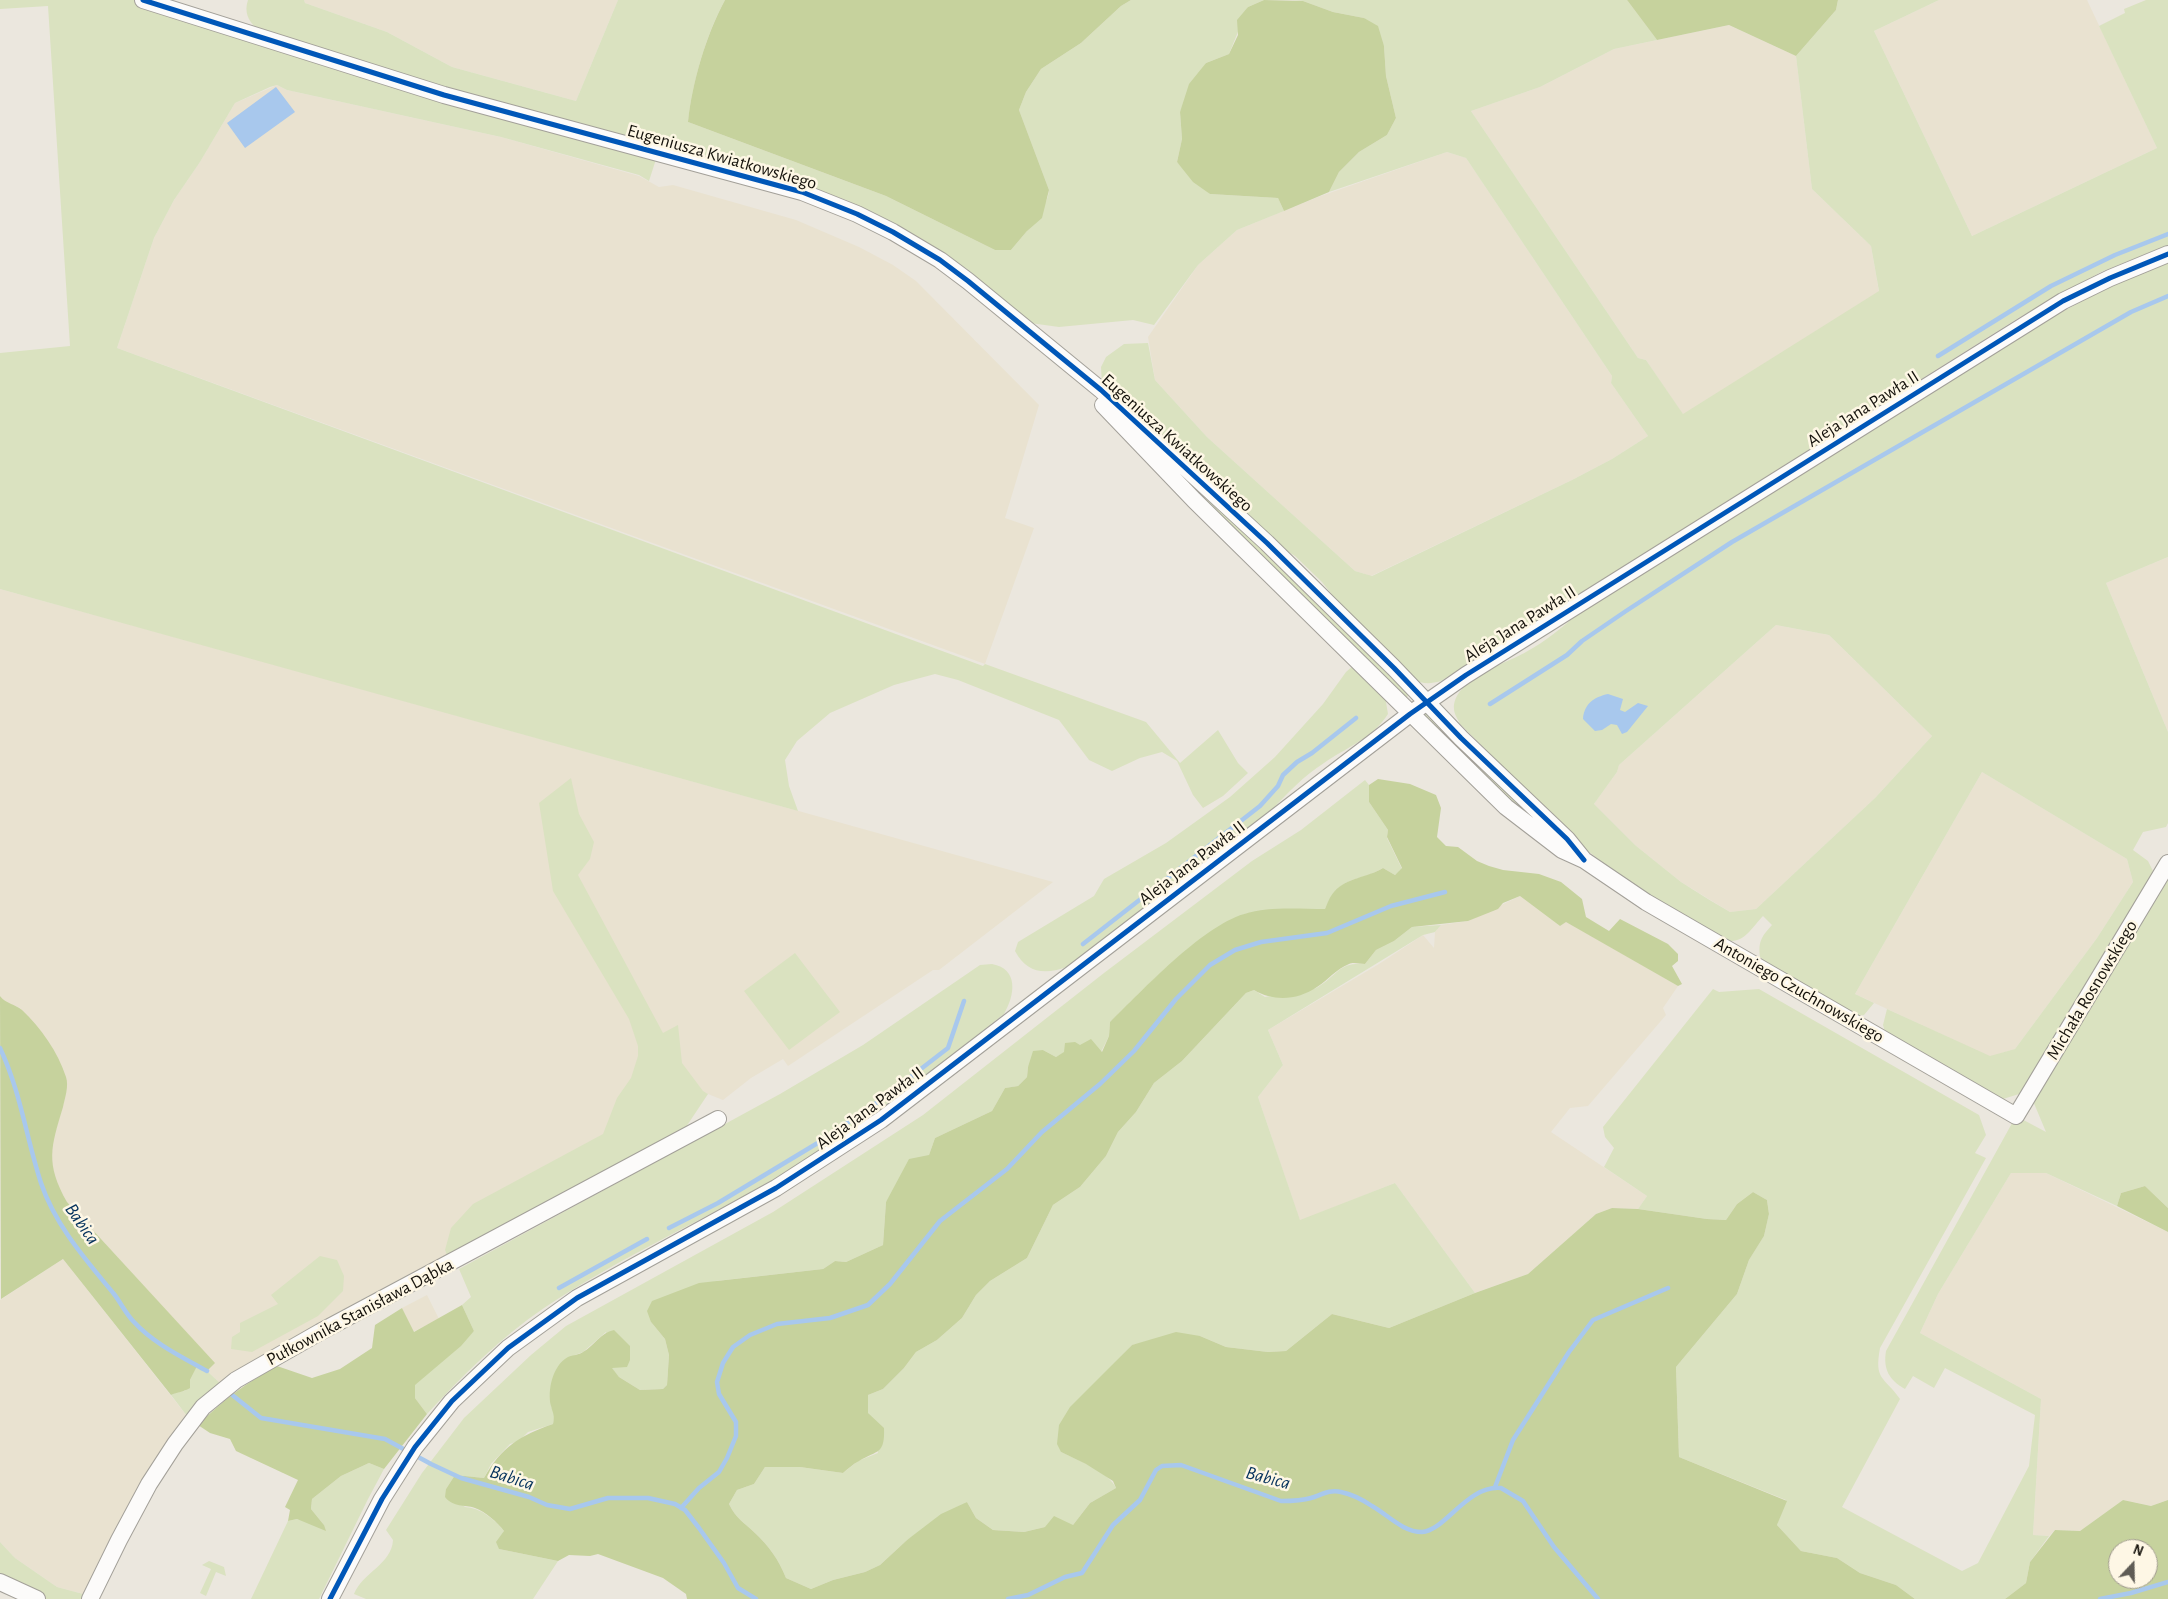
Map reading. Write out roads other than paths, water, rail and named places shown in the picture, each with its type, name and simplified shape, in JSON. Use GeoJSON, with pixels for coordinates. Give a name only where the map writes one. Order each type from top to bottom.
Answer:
{"type":"FeatureCollection","features":[{"type":"Feature","properties":{"kind":"street","name":"Eugeniusza Kwiatkowskiego"},"geometry":{"type":"LineString","coordinates":[[144,0],[444,95],[765,181],[825,200],[893,232],[940,260],[976,287],[1128,414],[1267,543],[1428,702]]}},
{"type":"Feature","properties":{"kind":"street","name":"Aleja Jana Pawła II"},"geometry":{"type":"LineString","coordinates":[[330,1599],[367,1524],[397,1474],[452,1401],[508,1348],[540,1323],[577,1298],[776,1188],[881,1120],[1410,714],[1519,641],[2047,311],[2110,278],[2168,254]]}},
{"type":"Feature","properties":{"kind":"street","name":"Eugeniusza Kwiatkowskiego"},"geometry":{"type":"LineString","coordinates":[[1085,378],[1095,396],[1194,500],[1410,714]]}},
{"type":"Feature","properties":{"kind":"street","name":"Antoniego Czuchnowskiego"},"geometry":{"type":"LineString","coordinates":[[1428,702],[1461,738],[1567,839],[1584,860]]}},
{"type":"Feature","properties":{"kind":"street","name":"Antoniego Czuchnowskiego"},"geometry":{"type":"LineString","coordinates":[[1410,714],[1506,807],[1562,850],[1584,860],[1646,902],[2016,1116]]}},
{"type":"Feature","properties":{"kind":"street","name":"Michała Rosnowskiego"},"geometry":{"type":"LineString","coordinates":[[2016,1116],[2168,863]]}},
{"type":"Feature","properties":{"kind":"street","name":"Pułkownika Stanisława Dąbka"},"geometry":{"type":"LineString","coordinates":[[90,1599],[149,1484],[192,1419],[213,1397],[236,1380],[320,1332],[718,1119]]}},
{"type":"Feature","properties":{"kind":"street"},"geometry":{"type":"LineString","coordinates":[[0,1582],[37,1599]]}},
{"type":"Feature","properties":{"kind":"water"},"geometry":{"type":"Polygon","coordinates":[[[276,87],[295,112],[245,148],[227,123],[276,87]]]}},
{"type":"Feature","properties":{"kind":"water"},"geometry":{"type":"Polygon","coordinates":[[[1608,694],[1623,699],[1620,710],[1625,712],[1638,703],[1648,706],[1627,732],[1622,734],[1617,725],[1611,724],[1602,730],[1595,731],[1583,719],[1585,709],[1591,702],[1598,697],[1608,694]]]}},
{"type":"Feature","properties":{"kind":"waterway"},"geometry":{"type":"LineString","coordinates":[[1938,356],[2051,286],[2115,255],[2168,234]]}},
{"type":"Feature","properties":{"kind":"waterway"},"geometry":{"type":"LineString","coordinates":[[1490,704],[1567,655],[1582,641],[1732,542],[2131,312],[2168,296]]}},
{"type":"Feature","properties":{"kind":"waterway"},"geometry":{"type":"LineString","coordinates":[[1083,944],[1260,806],[1278,786],[1283,775],[1297,762],[1312,753],[1356,718]]}},
{"type":"Feature","properties":{"kind":"waterway"},"geometry":{"type":"LineString","coordinates":[[681,1508],[699,1488],[719,1472],[736,1436],[736,1422],[719,1394],[717,1382],[723,1363],[733,1347],[750,1335],[777,1324],[830,1318],[868,1305],[890,1284],[940,1221],[1007,1169],[1042,1132],[1100,1084],[1134,1051],[1176,999],[1210,965],[1235,950],[1261,942],[1327,933],[1391,906],[1445,892]]}},
{"type":"Feature","properties":{"kind":"waterway"},"geometry":{"type":"LineString","coordinates":[[669,1228],[718,1203],[821,1141],[882,1099],[948,1048],[964,1001]]}},
{"type":"Feature","properties":{"kind":"waterway","name":"Babica"},"geometry":{"type":"LineString","coordinates":[[0,1048],[18,1098],[41,1183],[63,1228],[114,1294],[128,1316],[142,1330],[168,1349],[207,1371]]}},
{"type":"Feature","properties":{"kind":"waterway"},"geometry":{"type":"LineString","coordinates":[[559,1288],[647,1239]]}},
{"type":"Feature","properties":{"kind":"waterway"},"geometry":{"type":"LineString","coordinates":[[1495,1487],[1513,1440],[1569,1352],[1593,1320],[1668,1288]]}},
{"type":"Feature","properties":{"kind":"waterway","name":"Babica"},"geometry":{"type":"LineString","coordinates":[[231,1394],[261,1418],[385,1439],[461,1478],[529,1497],[547,1505],[570,1509],[608,1498],[648,1498],[675,1504],[685,1510],[699,1528],[724,1563],[738,1588],[756,1599]]}},
{"type":"Feature","properties":{"kind":"waterway","name":"Babica"},"geometry":{"type":"LineString","coordinates":[[1008,1599],[1028,1595],[1065,1577],[1082,1573],[1113,1525],[1140,1500],[1156,1470],[1162,1466],[1181,1465],[1281,1501],[1304,1500],[1333,1491],[1345,1493],[1365,1502],[1402,1526],[1422,1532],[1431,1530],[1478,1493],[1489,1489],[1501,1488],[1523,1501],[1554,1547],[1598,1599]]}},
{"type":"Feature","properties":{"kind":"waterway","name":"Babica"},"geometry":{"type":"LineString","coordinates":[[2100,1599],[2131,1593],[2168,1582]]}}]}
